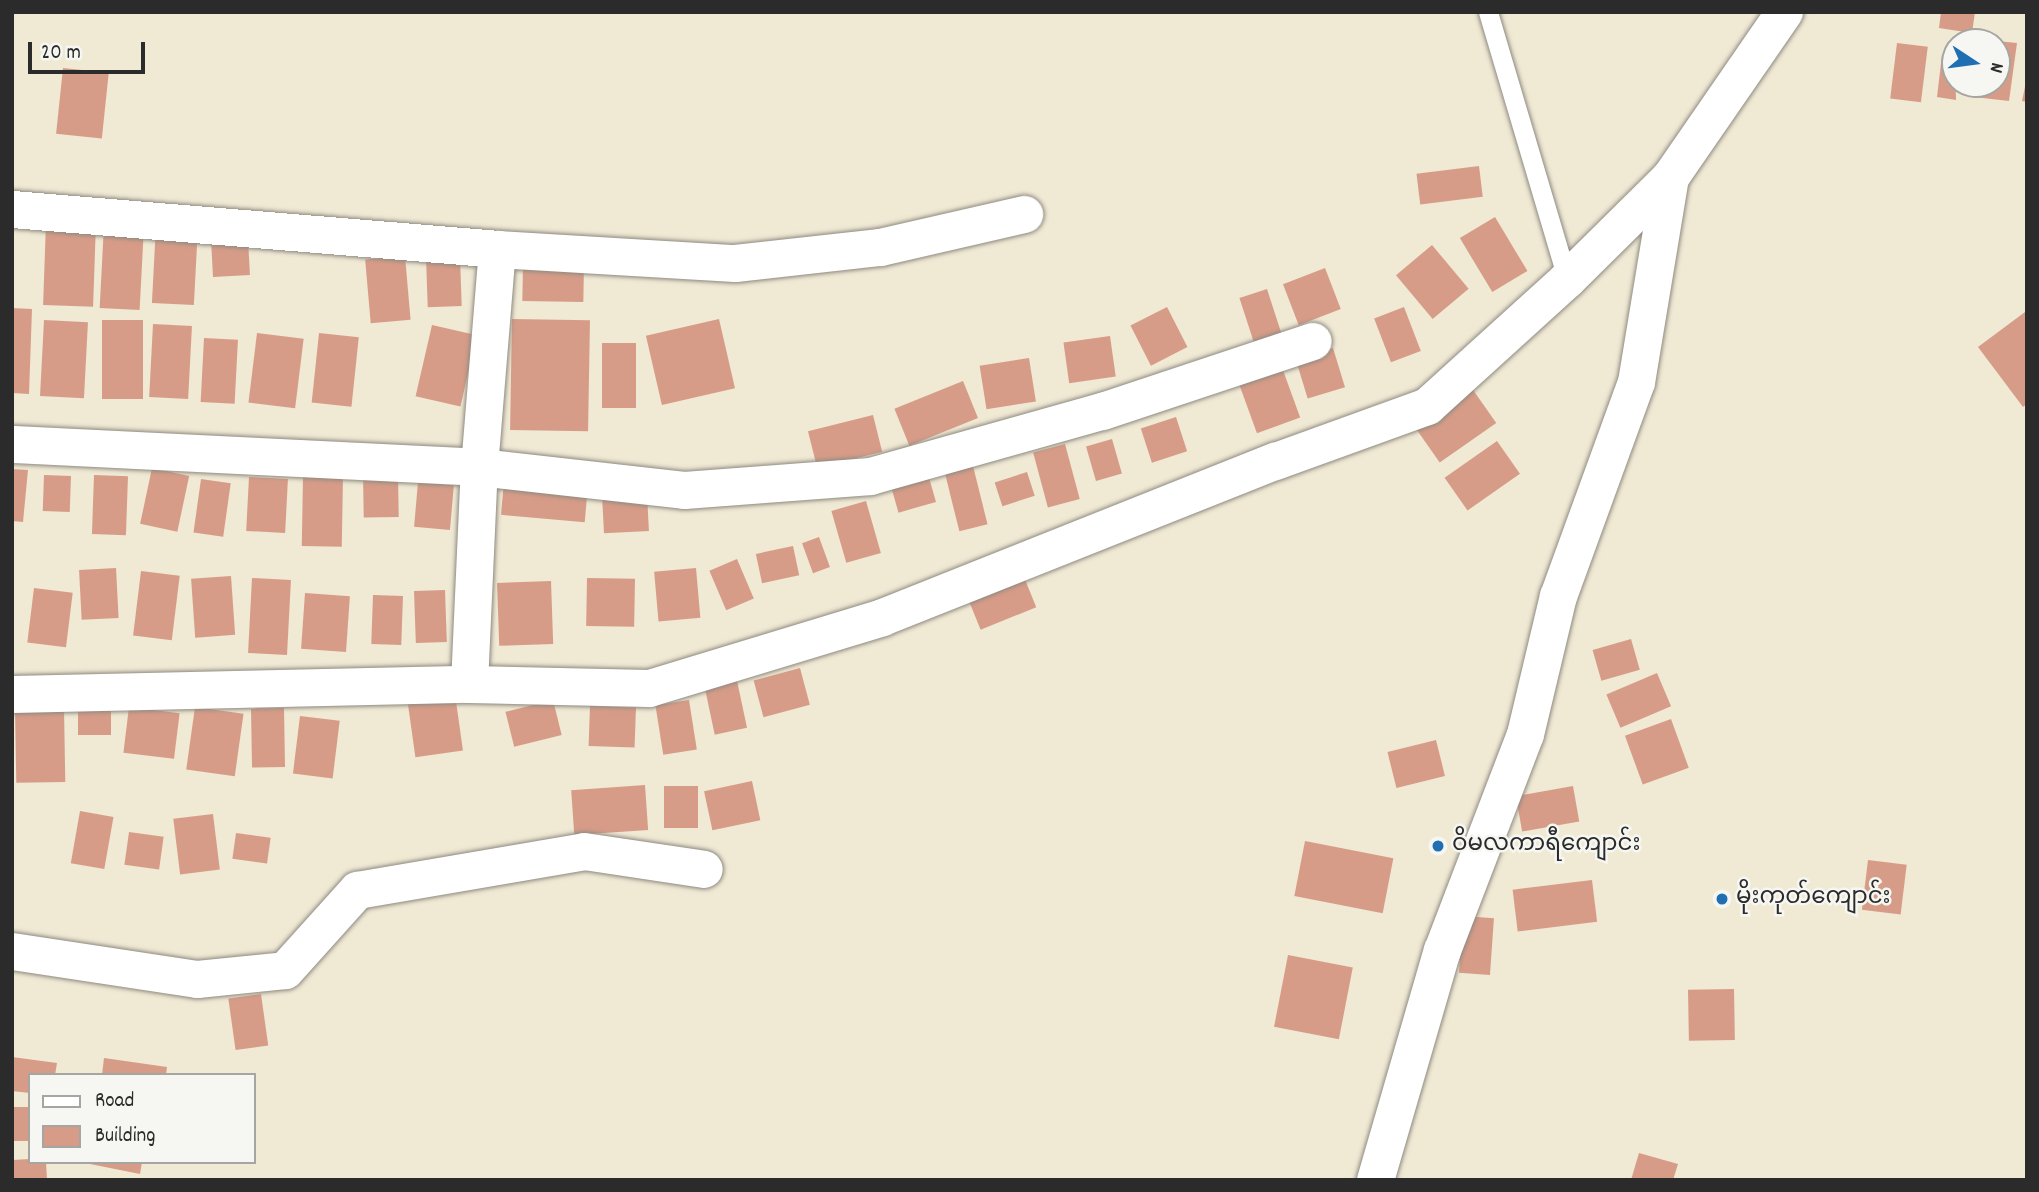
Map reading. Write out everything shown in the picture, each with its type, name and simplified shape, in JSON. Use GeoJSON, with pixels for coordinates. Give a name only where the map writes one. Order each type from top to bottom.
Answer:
{"type":"FeatureCollection","features":[{"type":"Feature","properties":{"kind":"street"},"geometry":{"type":"LineString","coordinates":[[12,694],[469,684],[649,688],[882,617],[1275,461],[1427,406],[1567,279],[1670,177],[1784,12]]}},
{"type":"Feature","properties":{"kind":"street"},"geometry":{"type":"LineString","coordinates":[[1375,1180],[1442,950],[1525,734],[1558,596],[1636,382],[1670,177]]}},
{"type":"Feature","properties":{"kind":"street"},"geometry":{"type":"LineString","coordinates":[[12,209],[497,249],[735,263],[880,247],[1024,214]]}},
{"type":"Feature","properties":{"kind":"street"},"geometry":{"type":"LineString","coordinates":[[469,684],[479,467],[497,249]]}},
{"type":"Feature","properties":{"kind":"street"},"geometry":{"type":"LineString","coordinates":[[12,444],[479,467],[684,490],[870,476],[1102,411],[1313,341]]}},
{"type":"Feature","properties":{"kind":"street"},"geometry":{"type":"LineString","coordinates":[[12,951],[197,979],[285,970],[357,890],[584,852],[704,869]]}},
{"type":"Feature","properties":{"kind":"lane"},"geometry":{"type":"LineString","coordinates":[[1488,12],[1567,279]]}},
{"type":"Feature","properties":{"kind":"building"},"geometry":{"type":"Polygon","coordinates":[[[1941,12],[1975,12],[1973,28],[1939,28],[1941,12]]]}},
{"type":"Feature","properties":{"kind":"building"},"geometry":{"type":"Polygon","coordinates":[[[2011,42],[2017,43],[2011,86],[2011,42]]]}},
{"type":"Feature","properties":{"kind":"building"},"geometry":{"type":"Polygon","coordinates":[[[1897,43],[1928,47],[1921,102],[1890,99],[1897,43]]]}},
{"type":"Feature","properties":{"kind":"building"},"geometry":{"type":"Polygon","coordinates":[[[1941,63],[1941,98],[1937,97],[1941,63]]]}},
{"type":"Feature","properties":{"kind":"building"},"geometry":{"type":"Polygon","coordinates":[[[63,68],[109,73],[102,138],[56,134],[63,68]]]}},
{"type":"Feature","properties":{"kind":"building"},"geometry":{"type":"Polygon","coordinates":[[[2027,77],[2027,102],[2022,101],[2027,77]]]}},
{"type":"Feature","properties":{"kind":"building"},"geometry":{"type":"Polygon","coordinates":[[[1983,98],[2009,98],[2009,101],[1983,98]]]}},
{"type":"Feature","properties":{"kind":"building"},"geometry":{"type":"Polygon","coordinates":[[[1479,166],[1483,197],[1420,204],[1416,174],[1479,166]]]}},
{"type":"Feature","properties":{"kind":"building"},"geometry":{"type":"Polygon","coordinates":[[[1495,217],[1527,271],[1492,292],[1460,238],[1495,217]]]}},
{"type":"Feature","properties":{"kind":"building"},"geometry":{"type":"Polygon","coordinates":[[[46,222],[96,224],[93,307],[43,305],[46,222]]]}},
{"type":"Feature","properties":{"kind":"building"},"geometry":{"type":"Polygon","coordinates":[[[104,225],[144,227],[140,310],[100,308],[104,225]]]}},
{"type":"Feature","properties":{"kind":"building"},"geometry":{"type":"Polygon","coordinates":[[[156,225],[198,227],[194,305],[152,303],[156,225]]]}},
{"type":"Feature","properties":{"kind":"building"},"geometry":{"type":"Polygon","coordinates":[[[248,238],[250,275],[213,277],[211,240],[248,238]]]}},
{"type":"Feature","properties":{"kind":"building"},"geometry":{"type":"Polygon","coordinates":[[[1432,245],[1469,289],[1433,319],[1396,275],[1432,245]]]}},
{"type":"Feature","properties":{"kind":"building"},"geometry":{"type":"Polygon","coordinates":[[[405,256],[411,320],[371,323],[365,259],[405,256]]]}},
{"type":"Feature","properties":{"kind":"building"},"geometry":{"type":"Polygon","coordinates":[[[460,257],[462,306],[428,307],[426,258],[460,257]]]}},
{"type":"Feature","properties":{"kind":"building"},"geometry":{"type":"Polygon","coordinates":[[[523,263],[584,264],[583,302],[522,301],[523,263]]]}},
{"type":"Feature","properties":{"kind":"building"},"geometry":{"type":"Polygon","coordinates":[[[1325,268],[1341,309],[1299,325],[1283,284],[1325,268]]]}},
{"type":"Feature","properties":{"kind":"building"},"geometry":{"type":"Polygon","coordinates":[[[1267,289],[1282,335],[1254,344],[1239,298],[1267,289]]]}},
{"type":"Feature","properties":{"kind":"building"},"geometry":{"type":"Polygon","coordinates":[[[1167,307],[1187,347],[1151,366],[1130,326],[1167,307]]]}},
{"type":"Feature","properties":{"kind":"building"},"geometry":{"type":"Polygon","coordinates":[[[1404,307],[1421,351],[1391,362],[1374,318],[1404,307]]]}},
{"type":"Feature","properties":{"kind":"building"},"geometry":{"type":"Polygon","coordinates":[[[12,308],[32,309],[29,394],[12,393],[12,308]]]}},
{"type":"Feature","properties":{"kind":"building"},"geometry":{"type":"Polygon","coordinates":[[[2025,312],[2027,404],[2023,407],[1978,347],[2025,312]]]}},
{"type":"Feature","properties":{"kind":"building"},"geometry":{"type":"Polygon","coordinates":[[[512,319],[590,320],[588,431],[510,430],[512,319]]]}},
{"type":"Feature","properties":{"kind":"building"},"geometry":{"type":"Polygon","coordinates":[[[719,319],[735,388],[662,405],[646,336],[719,319]]]}},
{"type":"Feature","properties":{"kind":"building"},"geometry":{"type":"Polygon","coordinates":[[[44,320],[88,322],[84,398],[40,396],[44,320]]]}},
{"type":"Feature","properties":{"kind":"building"},"geometry":{"type":"Polygon","coordinates":[[[102,320],[143,320],[143,399],[102,399],[102,320]]]}},
{"type":"Feature","properties":{"kind":"building"},"geometry":{"type":"Polygon","coordinates":[[[153,324],[192,326],[188,399],[149,397],[153,324]]]}},
{"type":"Feature","properties":{"kind":"building"},"geometry":{"type":"Polygon","coordinates":[[[432,325],[477,335],[460,406],[416,396],[432,325]]]}},
{"type":"Feature","properties":{"kind":"building"},"geometry":{"type":"Polygon","coordinates":[[[257,333],[304,339],[295,408],[248,402],[257,333]]]}},
{"type":"Feature","properties":{"kind":"building"},"geometry":{"type":"Polygon","coordinates":[[[319,333],[359,337],[351,407],[312,403],[319,333]]]}},
{"type":"Feature","properties":{"kind":"building"},"geometry":{"type":"Polygon","coordinates":[[[1110,336],[1116,377],[1069,383],[1063,343],[1110,336]]]}},
{"type":"Feature","properties":{"kind":"building"},"geometry":{"type":"Polygon","coordinates":[[[204,338],[238,340],[235,404],[201,402],[204,338]]]}},
{"type":"Feature","properties":{"kind":"building"},"geometry":{"type":"Polygon","coordinates":[[[602,343],[636,343],[636,408],[602,408],[602,343]]]}},
{"type":"Feature","properties":{"kind":"building"},"geometry":{"type":"Polygon","coordinates":[[[1333,348],[1345,387],[1308,399],[1296,359],[1333,348]]]}},
{"type":"Feature","properties":{"kind":"building"},"geometry":{"type":"Polygon","coordinates":[[[1029,358],[1036,401],[986,409],[980,366],[1029,358]]]}},
{"type":"Feature","properties":{"kind":"building"},"geometry":{"type":"Polygon","coordinates":[[[1280,362],[1300,417],[1257,433],[1237,378],[1280,362]]]}},
{"type":"Feature","properties":{"kind":"building"},"geometry":{"type":"Polygon","coordinates":[[[963,381],[978,418],[909,446],[894,409],[963,381]]]}},
{"type":"Feature","properties":{"kind":"building"},"geometry":{"type":"Polygon","coordinates":[[[1471,387],[1496,423],[1440,463],[1414,427],[1471,387]]]}},
{"type":"Feature","properties":{"kind":"building"},"geometry":{"type":"Polygon","coordinates":[[[873,415],[882,452],[817,468],[808,431],[873,415]]]}},
{"type":"Feature","properties":{"kind":"building"},"geometry":{"type":"Polygon","coordinates":[[[1176,417],[1187,451],[1152,463],[1141,428],[1176,417]]]}},
{"type":"Feature","properties":{"kind":"building"},"geometry":{"type":"Polygon","coordinates":[[[1112,439],[1122,474],[1096,481],[1086,446],[1112,439]]]}},
{"type":"Feature","properties":{"kind":"building"},"geometry":{"type":"Polygon","coordinates":[[[1497,441],[1520,474],[1468,510],[1445,478],[1497,441]]]}},
{"type":"Feature","properties":{"kind":"building"},"geometry":{"type":"Polygon","coordinates":[[[1065,444],[1080,499],[1048,508],[1033,453],[1065,444]]]}},
{"type":"Feature","properties":{"kind":"building"},"geometry":{"type":"Polygon","coordinates":[[[973,466],[988,524],[959,531],[945,473],[973,466]]]}},
{"type":"Feature","properties":{"kind":"building"},"geometry":{"type":"Polygon","coordinates":[[[152,468],[189,476],[177,532],[140,524],[152,468]]]}},
{"type":"Feature","properties":{"kind":"building"},"geometry":{"type":"Polygon","coordinates":[[[12,469],[28,470],[23,522],[12,521],[12,469]]]}},
{"type":"Feature","properties":{"kind":"building"},"geometry":{"type":"Polygon","coordinates":[[[1027,472],[1035,496],[1002,506],[995,483],[1027,472]]]}},
{"type":"Feature","properties":{"kind":"building"},"geometry":{"type":"Polygon","coordinates":[[[928,474],[936,502],[899,513],[891,485],[928,474]]]}},
{"type":"Feature","properties":{"kind":"building"},"geometry":{"type":"Polygon","coordinates":[[[44,475],[71,476],[70,512],[43,511],[44,475]]]}},
{"type":"Feature","properties":{"kind":"building"},"geometry":{"type":"Polygon","coordinates":[[[94,475],[128,476],[126,535],[92,534],[94,475]]]}},
{"type":"Feature","properties":{"kind":"building"},"geometry":{"type":"Polygon","coordinates":[[[398,475],[399,517],[364,518],[363,476],[398,475]]]}},
{"type":"Feature","properties":{"kind":"building"},"geometry":{"type":"Polygon","coordinates":[[[303,476],[343,477],[342,547],[302,546],[303,476]]]}},
{"type":"Feature","properties":{"kind":"building"},"geometry":{"type":"Polygon","coordinates":[[[249,477],[288,479],[285,533],[246,531],[249,477]]]}},
{"type":"Feature","properties":{"kind":"building"},"geometry":{"type":"Polygon","coordinates":[[[201,479],[231,483],[223,537],[193,532],[201,479]]]}},
{"type":"Feature","properties":{"kind":"building"},"geometry":{"type":"Polygon","coordinates":[[[504,481],[588,488],[585,522],[501,515],[504,481]]]}},
{"type":"Feature","properties":{"kind":"building"},"geometry":{"type":"Polygon","coordinates":[[[418,482],[454,485],[450,530],[414,527],[418,482]]]}},
{"type":"Feature","properties":{"kind":"building"},"geometry":{"type":"Polygon","coordinates":[[[647,494],[649,531],[604,533],[602,496],[647,494]]]}},
{"type":"Feature","properties":{"kind":"building"},"geometry":{"type":"Polygon","coordinates":[[[866,501],[881,553],[846,563],[831,511],[866,501]]]}},
{"type":"Feature","properties":{"kind":"building"},"geometry":{"type":"Polygon","coordinates":[[[819,537],[830,567],[813,573],[802,543],[819,537]]]}},
{"type":"Feature","properties":{"kind":"building"},"geometry":{"type":"Polygon","coordinates":[[[793,546],[799,575],[762,583],[756,554],[793,546]]]}},
{"type":"Feature","properties":{"kind":"building"},"geometry":{"type":"Polygon","coordinates":[[[737,559],[754,599],[726,610],[709,571],[737,559]]]}},
{"type":"Feature","properties":{"kind":"building"},"geometry":{"type":"Polygon","coordinates":[[[116,568],[119,618],[82,620],[79,570],[116,568]]]}},
{"type":"Feature","properties":{"kind":"building"},"geometry":{"type":"Polygon","coordinates":[[[696,568],[700,618],[659,621],[654,572],[696,568]]]}},
{"type":"Feature","properties":{"kind":"building"},"geometry":{"type":"Polygon","coordinates":[[[141,571],[180,576],[172,640],[133,636],[141,571]]]}},
{"type":"Feature","properties":{"kind":"building"},"geometry":{"type":"Polygon","coordinates":[[[1022,572],[1036,607],[981,630],[966,594],[1022,572]]]}},
{"type":"Feature","properties":{"kind":"building"},"geometry":{"type":"Polygon","coordinates":[[[231,576],[235,635],[195,638],[191,579],[231,576]]]}},
{"type":"Feature","properties":{"kind":"building"},"geometry":{"type":"Polygon","coordinates":[[[252,578],[291,580],[287,655],[248,653],[252,578]]]}},
{"type":"Feature","properties":{"kind":"building"},"geometry":{"type":"Polygon","coordinates":[[[587,578],[635,579],[634,627],[586,626],[587,578]]]}},
{"type":"Feature","properties":{"kind":"building"},"geometry":{"type":"Polygon","coordinates":[[[551,581],[553,644],[499,646],[497,583],[551,581]]]}},
{"type":"Feature","properties":{"kind":"building"},"geometry":{"type":"Polygon","coordinates":[[[34,588],[73,593],[66,647],[27,643],[34,588]]]}},
{"type":"Feature","properties":{"kind":"building"},"geometry":{"type":"Polygon","coordinates":[[[445,590],[447,642],[416,643],[414,591],[445,590]]]}},
{"type":"Feature","properties":{"kind":"building"},"geometry":{"type":"Polygon","coordinates":[[[305,593],[350,596],[346,652],[301,649],[305,593]]]}},
{"type":"Feature","properties":{"kind":"building"},"geometry":{"type":"Polygon","coordinates":[[[373,595],[403,596],[401,645],[371,644],[373,595]]]}},
{"type":"Feature","properties":{"kind":"building"},"geometry":{"type":"Polygon","coordinates":[[[1631,639],[1640,670],[1601,681],[1593,650],[1631,639]]]}},
{"type":"Feature","properties":{"kind":"building"},"geometry":{"type":"Polygon","coordinates":[[[800,668],[810,705],[763,717],[754,680],[800,668]]]}},
{"type":"Feature","properties":{"kind":"building"},"geometry":{"type":"Polygon","coordinates":[[[1657,673],[1671,706],[1620,728],[1606,694],[1657,673]]]}},
{"type":"Feature","properties":{"kind":"building"},"geometry":{"type":"Polygon","coordinates":[[[736,676],[747,728],[715,735],[704,683],[736,676]]]}},
{"type":"Feature","properties":{"kind":"building"},"geometry":{"type":"Polygon","coordinates":[[[455,694],[463,750],[415,757],[407,701],[455,694]]]}},
{"type":"Feature","properties":{"kind":"building"},"geometry":{"type":"Polygon","coordinates":[[[553,700],[562,735],[514,747],[505,712],[553,700]]]}},
{"type":"Feature","properties":{"kind":"building"},"geometry":{"type":"Polygon","coordinates":[[[689,700],[697,749],[663,755],[655,705],[689,700]]]}},
{"type":"Feature","properties":{"kind":"building"},"geometry":{"type":"Polygon","coordinates":[[[590,706],[636,708],[635,748],[589,746],[590,706]]]}},
{"type":"Feature","properties":{"kind":"building"},"geometry":{"type":"Polygon","coordinates":[[[129,707],[180,713],[174,759],[123,753],[129,707]]]}},
{"type":"Feature","properties":{"kind":"building"},"geometry":{"type":"Polygon","coordinates":[[[195,707],[244,714],[235,776],[186,769],[195,707]]]}},
{"type":"Feature","properties":{"kind":"building"},"geometry":{"type":"Polygon","coordinates":[[[64,708],[65,782],[16,783],[15,709],[64,708]]]}},
{"type":"Feature","properties":{"kind":"building"},"geometry":{"type":"Polygon","coordinates":[[[284,708],[285,767],[252,768],[251,709],[284,708]]]}},
{"type":"Feature","properties":{"kind":"building"},"geometry":{"type":"Polygon","coordinates":[[[78,711],[111,711],[111,735],[78,735],[78,711]]]}},
{"type":"Feature","properties":{"kind":"building"},"geometry":{"type":"Polygon","coordinates":[[[300,716],[340,721],[333,778],[293,774],[300,716]]]}},
{"type":"Feature","properties":{"kind":"building"},"geometry":{"type":"Polygon","coordinates":[[[1671,719],[1689,768],[1643,785],[1625,736],[1671,719]]]}},
{"type":"Feature","properties":{"kind":"building"},"geometry":{"type":"Polygon","coordinates":[[[1436,740],[1445,776],[1396,788],[1387,752],[1436,740]]]}},
{"type":"Feature","properties":{"kind":"building"},"geometry":{"type":"Polygon","coordinates":[[[752,781],[760,820],[712,830],[704,791],[752,781]]]}},
{"type":"Feature","properties":{"kind":"building"},"geometry":{"type":"Polygon","coordinates":[[[645,785],[648,830],[574,835],[571,790],[645,785]]]}},
{"type":"Feature","properties":{"kind":"building"},"geometry":{"type":"Polygon","coordinates":[[[664,786],[698,786],[698,828],[664,828],[664,786]]]}},
{"type":"Feature","properties":{"kind":"building"},"geometry":{"type":"Polygon","coordinates":[[[1573,786],[1579,821],[1522,832],[1516,796],[1573,786]]]}},
{"type":"Feature","properties":{"kind":"building"},"geometry":{"type":"Polygon","coordinates":[[[80,811],[113,817],[104,869],[71,863],[80,811]]]}},
{"type":"Feature","properties":{"kind":"building"},"geometry":{"type":"Polygon","coordinates":[[[213,814],[220,870],[180,874],[173,819],[213,814]]]}},
{"type":"Feature","properties":{"kind":"building"},"geometry":{"type":"Polygon","coordinates":[[[129,832],[164,837],[159,870],[124,865],[129,832]]]}},
{"type":"Feature","properties":{"kind":"building"},"geometry":{"type":"Polygon","coordinates":[[[236,833],[271,838],[267,864],[232,859],[236,833]]]}},
{"type":"Feature","properties":{"kind":"building"},"geometry":{"type":"Polygon","coordinates":[[[1305,841],[1393,858],[1383,913],[1294,896],[1305,841]]]}},
{"type":"Feature","properties":{"kind":"building"},"geometry":{"type":"Polygon","coordinates":[[[1868,860],[1907,865],[1901,914],[1862,910],[1868,860]]]}},
{"type":"Feature","properties":{"kind":"building"},"geometry":{"type":"Polygon","coordinates":[[[1592,880],[1597,922],[1518,931],[1513,890],[1592,880]]]}},
{"type":"Feature","properties":{"kind":"building"},"geometry":{"type":"Polygon","coordinates":[[[1463,916],[1494,918],[1490,975],[1459,973],[1463,916]]]}},
{"type":"Feature","properties":{"kind":"building"},"geometry":{"type":"Polygon","coordinates":[[[1288,955],[1353,968],[1339,1039],[1274,1027],[1288,955]]]}},
{"type":"Feature","properties":{"kind":"building"},"geometry":{"type":"Polygon","coordinates":[[[1734,989],[1735,1040],[1689,1041],[1688,990],[1734,989]]]}},
{"type":"Feature","properties":{"kind":"building"},"geometry":{"type":"Polygon","coordinates":[[[261,994],[268,1045],[236,1050],[228,999],[261,994]]]}},
{"type":"Feature","properties":{"kind":"building"},"geometry":{"type":"Polygon","coordinates":[[[12,1057],[57,1063],[55,1073],[28,1073],[28,1093],[12,1091],[12,1057]]]}},
{"type":"Feature","properties":{"kind":"building"},"geometry":{"type":"Polygon","coordinates":[[[104,1058],[167,1067],[166,1073],[102,1073],[104,1058]]]}},
{"type":"Feature","properties":{"kind":"building"},"geometry":{"type":"Polygon","coordinates":[[[12,1107],[28,1107],[28,1141],[12,1141],[12,1107]]]}},
{"type":"Feature","properties":{"kind":"building"},"geometry":{"type":"Polygon","coordinates":[[[1639,1153],[1678,1164],[1673,1180],[1631,1180],[1639,1153]]]}},
{"type":"Feature","properties":{"kind":"building"},"geometry":{"type":"Polygon","coordinates":[[[28,1159],[28,1164],[46,1164],[47,1180],[12,1180],[12,1160],[28,1159]]]}},
{"type":"Feature","properties":{"kind":"building"},"geometry":{"type":"Polygon","coordinates":[[[90,1164],[142,1164],[140,1174],[90,1164]]]}},
{"type":"Feature","properties":{"kind":"place","name":"ဝိမလကာရီကျောင်း"},"geometry":{"type":"Point","coordinates":[1438,846]}},
{"type":"Feature","properties":{"kind":"place","name":"မိုးကုတ်ကျောင်း"},"geometry":{"type":"Point","coordinates":[1722,899]}}]}
